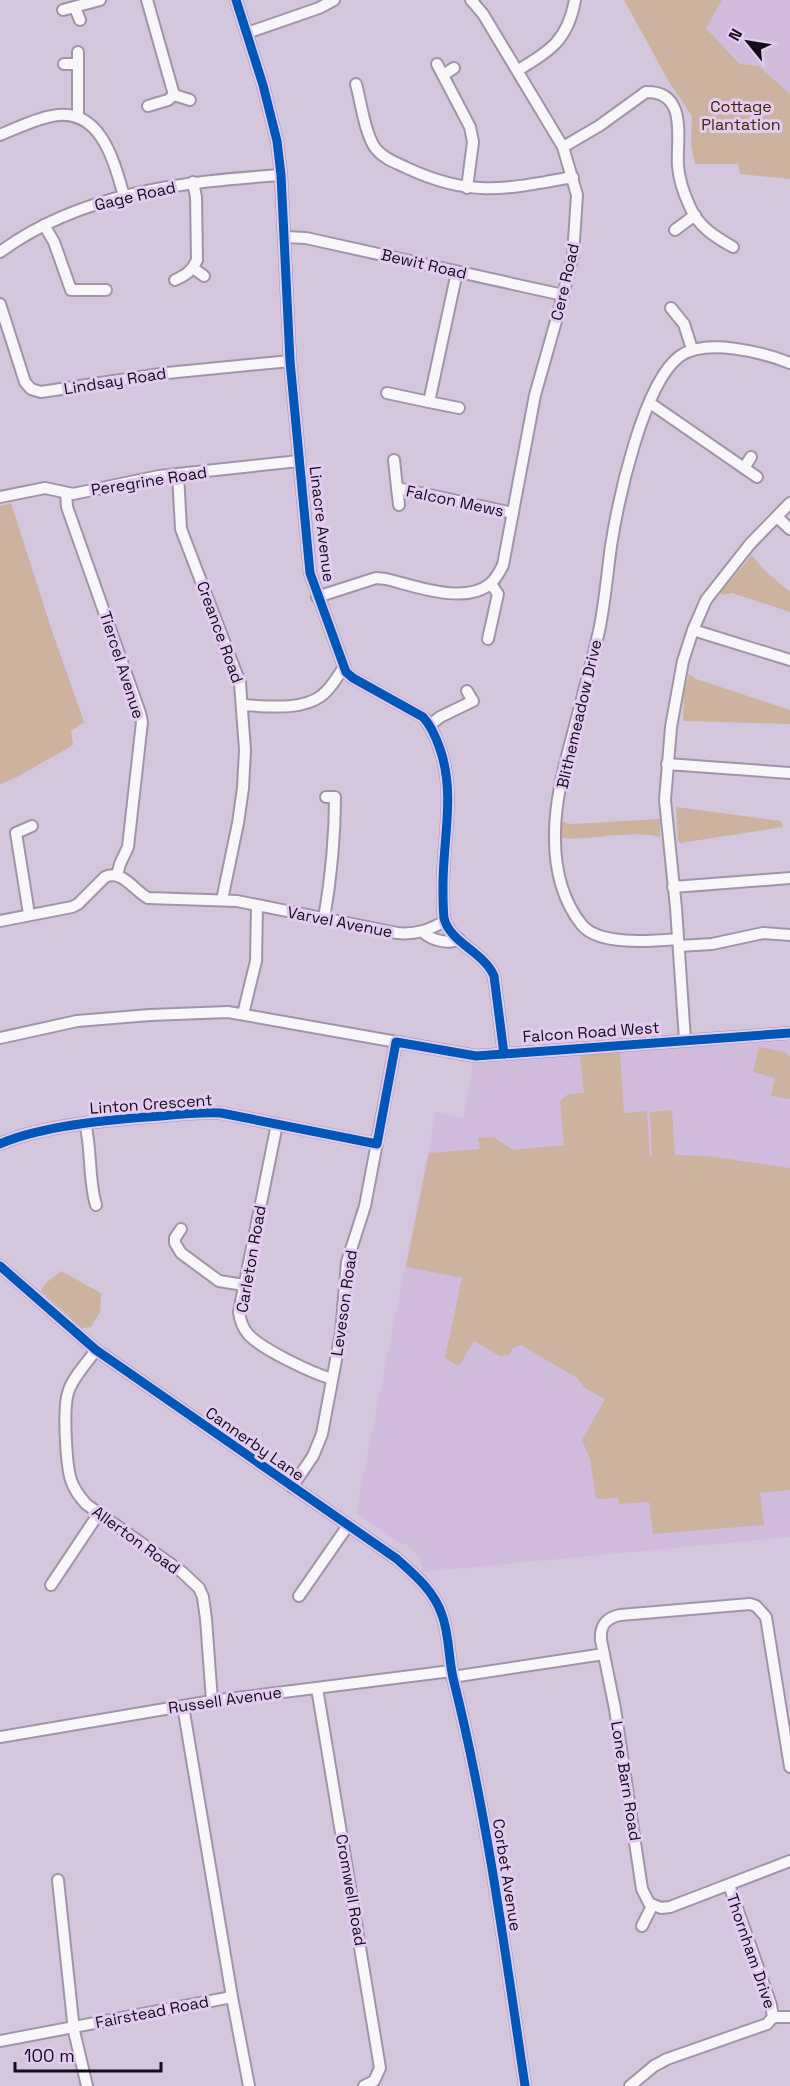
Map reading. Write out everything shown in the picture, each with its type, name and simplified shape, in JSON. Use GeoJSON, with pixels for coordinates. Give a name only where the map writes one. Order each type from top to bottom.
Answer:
{"type":"FeatureCollection","features":[{"type":"Feature","properties":{"kind":"street"},"geometry":{"type":"LineString","coordinates":[[80,20],[69,9],[100,0]]}},
{"type":"Feature","properties":{"kind":"street"},"geometry":{"type":"LineString","coordinates":[[147,0],[174,95]]}},
{"type":"Feature","properties":{"kind":"street","name":"Linacre Avenue"},"geometry":{"type":"LineString","coordinates":[[236,0],[277,141],[281,175],[290,361],[310,573],[344,667],[353,678],[423,717],[430,725]]}},
{"type":"Feature","properties":{"kind":"street"},"geometry":{"type":"LineString","coordinates":[[247,33],[319,8],[334,0]]}},
{"type":"Feature","properties":{"kind":"street","name":"Cere Road"},"geometry":{"type":"LineString","coordinates":[[471,0],[483,14],[518,70],[562,147],[577,195],[573,255],[535,395],[503,565],[491,584]]}},
{"type":"Feature","properties":{"kind":"street"},"geometry":{"type":"LineString","coordinates":[[518,70],[545,55],[556,44],[566,30],[575,0]]}},
{"type":"Feature","properties":{"kind":"street"},"geometry":{"type":"LineString","coordinates":[[78,52],[78,117]]}},
{"type":"Feature","properties":{"kind":"street"},"geometry":{"type":"LineString","coordinates":[[64,64],[78,64]]}},
{"type":"Feature","properties":{"kind":"street"},"geometry":{"type":"LineString","coordinates":[[437,64],[470,127],[473,142],[468,188]]}},
{"type":"Feature","properties":{"kind":"street"},"geometry":{"type":"LineString","coordinates":[[443,75],[454,68]]}},
{"type":"Feature","properties":{"kind":"street"},"geometry":{"type":"LineString","coordinates":[[356,84],[371,141],[377,150],[386,158],[418,173],[468,188],[502,189],[573,177]]}},
{"type":"Feature","properties":{"kind":"street"},"geometry":{"type":"LineString","coordinates":[[562,147],[599,126],[646,92],[654,92],[663,96],[670,102],[680,125],[679,177],[687,200],[695,216],[713,235],[733,247]]}},
{"type":"Feature","properties":{"kind":"street"},"geometry":{"type":"LineString","coordinates":[[174,95],[190,99]]}},
{"type":"Feature","properties":{"kind":"street"},"geometry":{"type":"LineString","coordinates":[[148,106],[168,100],[174,95]]}},
{"type":"Feature","properties":{"kind":"street"},"geometry":{"type":"LineString","coordinates":[[0,135],[52,116],[78,117],[100,135],[107,145],[124,196]]}},
{"type":"Feature","properties":{"kind":"street","name":"Gage Road"},"geometry":{"type":"LineString","coordinates":[[0,252],[66,214],[124,196],[194,182],[281,175]]}},
{"type":"Feature","properties":{"kind":"street"},"geometry":{"type":"LineString","coordinates":[[175,280],[187,275],[197,260],[194,182]]}},
{"type":"Feature","properties":{"kind":"street"},"geometry":{"type":"LineString","coordinates":[[675,230],[695,216]]}},
{"type":"Feature","properties":{"kind":"street"},"geometry":{"type":"LineString","coordinates":[[44,225],[54,242],[68,294],[106,290]]}},
{"type":"Feature","properties":{"kind":"street","name":"Bewit Road"},"geometry":{"type":"LineString","coordinates":[[284,237],[306,237],[563,295]]}},
{"type":"Feature","properties":{"kind":"street"},"geometry":{"type":"LineString","coordinates":[[193,268],[204,276]]}},
{"type":"Feature","properties":{"kind":"street"},"geometry":{"type":"LineString","coordinates":[[429,402],[457,272]]}},
{"type":"Feature","properties":{"kind":"street","name":"Lindsay Road"},"geometry":{"type":"LineString","coordinates":[[0,304],[25,382],[31,389],[40,392],[167,373],[290,361]]}},
{"type":"Feature","properties":{"kind":"street"},"geometry":{"type":"LineString","coordinates":[[671,308],[684,324],[692,349],[708,347],[731,349],[765,355],[790,363]]}},
{"type":"Feature","properties":{"kind":"street","name":"Blithemeadow Drive"},"geometry":{"type":"LineString","coordinates":[[692,349],[678,357],[666,373],[650,403],[630,462],[616,521],[599,630],[562,778],[555,840],[561,886],[567,902],[581,924],[589,932],[600,937],[712,944],[763,933],[790,935]]}},
{"type":"Feature","properties":{"kind":"street"},"geometry":{"type":"LineString","coordinates":[[387,393],[459,408]]}},
{"type":"Feature","properties":{"kind":"street"},"geometry":{"type":"LineString","coordinates":[[650,403],[757,477]]}},
{"type":"Feature","properties":{"kind":"street"},"geometry":{"type":"LineString","coordinates":[[744,468],[751,457]]}},
{"type":"Feature","properties":{"kind":"street","name":"Falcon Mews"},"geometry":{"type":"LineString","coordinates":[[394,460],[399,505]]}},
{"type":"Feature","properties":{"kind":"street","name":"Peregrine Road"},"geometry":{"type":"LineString","coordinates":[[0,497],[45,488],[73,494],[178,474],[299,461]]}},
{"type":"Feature","properties":{"kind":"street","name":"Creance Road"},"geometry":{"type":"LineString","coordinates":[[178,474],[181,529],[240,683],[243,705],[245,750],[243,788],[222,900]]}},
{"type":"Feature","properties":{"kind":"street","name":"Falcon Mews"},"geometry":{"type":"LineString","coordinates":[[397,488],[513,513]]}},
{"type":"Feature","properties":{"kind":"street","name":"Tiercel Avenue"},"geometry":{"type":"LineString","coordinates":[[66,493],[67,507],[141,713],[142,722],[128,847],[117,875]]}},
{"type":"Feature","properties":{"kind":"street"},"geometry":{"type":"LineString","coordinates":[[685,1040],[666,800],[667,764],[683,661],[706,600],[750,544],[790,504]]}},
{"type":"Feature","properties":{"kind":"street"},"geometry":{"type":"LineString","coordinates":[[777,517],[790,529]]}},
{"type":"Feature","properties":{"kind":"street"},"geometry":{"type":"LineString","coordinates":[[317,597],[376,578],[458,594],[471,593],[491,584],[498,594],[488,639]]}},
{"type":"Feature","properties":{"kind":"street"},"geometry":{"type":"LineString","coordinates":[[693,630],[790,660]]}},
{"type":"Feature","properties":{"kind":"street"},"geometry":{"type":"LineString","coordinates":[[243,705],[301,704],[312,701],[331,686],[344,667]]}},
{"type":"Feature","properties":{"kind":"street"},"geometry":{"type":"LineString","coordinates":[[467,691],[475,706],[440,717],[430,725],[444,760],[448,786],[449,804],[443,862],[445,921],[459,939],[486,961],[494,976],[504,1054]]}},
{"type":"Feature","properties":{"kind":"street"},"geometry":{"type":"LineString","coordinates":[[667,764],[790,773]]}},
{"type":"Feature","properties":{"kind":"street"},"geometry":{"type":"LineString","coordinates":[[324,919],[332,867],[335,797]]}},
{"type":"Feature","properties":{"kind":"street"},"geometry":{"type":"LineString","coordinates":[[29,914],[13,834],[32,826]]}},
{"type":"Feature","properties":{"kind":"street"},"geometry":{"type":"LineString","coordinates":[[0,921],[72,907],[78,904],[105,877],[111,874],[117,875]]}},
{"type":"Feature","properties":{"kind":"street","name":"Varvel Avenue"},"geometry":{"type":"LineString","coordinates":[[117,875],[148,898],[222,900],[397,933],[423,932],[445,921]]}},
{"type":"Feature","properties":{"kind":"street"},"geometry":{"type":"LineString","coordinates":[[674,887],[790,878]]}},
{"type":"Feature","properties":{"kind":"street"},"geometry":{"type":"LineString","coordinates":[[243,1014],[256,961],[257,906]]}},
{"type":"Feature","properties":{"kind":"street","name":"Varvel Avenue"},"geometry":{"type":"LineString","coordinates":[[423,932],[429,937],[452,943],[459,939]]}},
{"type":"Feature","properties":{"kind":"street","name":"Falcon Road West"},"geometry":{"type":"LineString","coordinates":[[0,1038],[77,1021],[161,1014],[228,1012],[476,1056],[790,1033]]}},
{"type":"Feature","properties":{"kind":"street","name":"Leveson Road"},"geometry":{"type":"LineString","coordinates":[[292,1487],[319,1443],[343,1316],[347,1262],[365,1206],[396,1042]]}},
{"type":"Feature","properties":{"kind":"street","name":"Linton Crescent"},"geometry":{"type":"LineString","coordinates":[[0,1144],[47,1130],[85,1123],[207,1112],[376,1144]]}},
{"type":"Feature","properties":{"kind":"street"},"geometry":{"type":"LineString","coordinates":[[85,1123],[92,1193],[96,1205]]}},
{"type":"Feature","properties":{"kind":"street","name":"Carleton Road"},"geometry":{"type":"LineString","coordinates":[[277,1124],[239,1312],[241,1323],[248,1335],[307,1370],[332,1379]]}},
{"type":"Feature","properties":{"kind":"street"},"geometry":{"type":"LineString","coordinates":[[182,1229],[171,1243],[182,1253],[219,1281],[244,1285]]}},
{"type":"Feature","properties":{"kind":"street","name":"Cannerby Lane"},"geometry":{"type":"LineString","coordinates":[[0,1266],[96,1350],[347,1527],[397,1559],[431,1593],[442,1614],[452,1674]]}},
{"type":"Feature","properties":{"kind":"street","name":"Allerton Road"},"geometry":{"type":"LineString","coordinates":[[96,1350],[68,1391],[66,1403],[68,1467],[71,1481],[86,1504],[182,1572],[199,1588],[206,1619],[213,1701]]}},
{"type":"Feature","properties":{"kind":"street"},"geometry":{"type":"LineString","coordinates":[[51,1585],[99,1513]]}},
{"type":"Feature","properties":{"kind":"street"},"geometry":{"type":"LineString","coordinates":[[299,1596],[347,1527]]}},
{"type":"Feature","properties":{"kind":"street","name":"Lone Barn Road"},"geometry":{"type":"LineString","coordinates":[[652,1906],[642,1888],[600,1621],[620,1615],[756,1606],[766,1617],[790,1767]]}},
{"type":"Feature","properties":{"kind":"street"},"geometry":{"type":"LineString","coordinates":[[452,1674],[604,1654]]}},
{"type":"Feature","properties":{"kind":"street","name":"Russell Avenue"},"geometry":{"type":"LineString","coordinates":[[0,1737],[213,1701],[452,1674]]}},
{"type":"Feature","properties":{"kind":"street","name":"Corbet Avenue"},"geometry":{"type":"LineString","coordinates":[[452,1674],[470,1747],[525,2086]]}},
{"type":"Feature","properties":{"kind":"street","name":"Cromwell Road"},"geometry":{"type":"LineString","coordinates":[[317,1688],[380,2068],[374,2081],[364,2086]]}},
{"type":"Feature","properties":{"kind":"street"},"geometry":{"type":"LineString","coordinates":[[183,1706],[249,2086]]}},
{"type":"Feature","properties":{"kind":"street"},"geometry":{"type":"LineString","coordinates":[[642,1926],[652,1906],[670,1907],[790,1861]]}},
{"type":"Feature","properties":{"kind":"street"},"geometry":{"type":"LineString","coordinates":[[58,1880],[73,2027],[87,2086]]}},
{"type":"Feature","properties":{"kind":"street","name":"Thornham Drive"},"geometry":{"type":"LineString","coordinates":[[729,1884],[771,2005],[773,2017]]}},
{"type":"Feature","properties":{"kind":"street","name":"Fairstead Road"},"geometry":{"type":"LineString","coordinates":[[0,2041],[232,1997]]}},
{"type":"Feature","properties":{"kind":"street"},"geometry":{"type":"LineString","coordinates":[[630,2086],[654,2066],[667,2059],[767,2024],[773,2017],[790,2017]]}},
{"type":"Feature","properties":{"kind":"shaded area"},"geometry":{"type":"Polygon","coordinates":[[[722,0],[790,0],[790,94],[759,66],[741,64],[706,28],[722,0]]]}},
{"type":"Feature","properties":{"kind":"shaded area"},"geometry":{"type":"Polygon","coordinates":[[[790,1041],[790,1537],[422,1572],[421,1558],[407,1545],[394,1540],[356,1513],[436,1112],[463,1118],[473,1064],[790,1041]]]}},
{"type":"Feature","properties":{"kind":"green space","name":"Cottage Plantation"},"geometry":{"type":"Polygon","coordinates":[[[624,0],[722,0],[706,28],[740,64],[759,66],[790,94],[790,179],[740,174],[738,164],[695,164],[691,145],[692,116],[669,82],[624,0]]]}},
{"type":"Feature","properties":{"kind":"green space"},"geometry":{"type":"Polygon","coordinates":[[[11,503],[84,722],[71,731],[73,745],[17,777],[0,784],[0,506],[11,503]]]}},
{"type":"Feature","properties":{"kind":"green space"},"geometry":{"type":"Polygon","coordinates":[[[752,555],[764,570],[790,592],[790,612],[732,593],[722,595],[720,593],[752,555]]]}},
{"type":"Feature","properties":{"kind":"green space"},"geometry":{"type":"Polygon","coordinates":[[[689,674],[696,679],[790,710],[790,724],[683,721],[684,691],[689,674]]]}},
{"type":"Feature","properties":{"kind":"green space"},"geometry":{"type":"Polygon","coordinates":[[[676,807],[781,821],[783,827],[680,843],[676,807]]]}},
{"type":"Feature","properties":{"kind":"green space"},"geometry":{"type":"Polygon","coordinates":[[[660,819],[660,837],[635,834],[560,838],[561,821],[570,824],[660,819]]]}},
{"type":"Feature","properties":{"kind":"green space"},"geometry":{"type":"Polygon","coordinates":[[[759,1047],[785,1052],[790,1057],[790,1099],[771,1096],[775,1078],[753,1072],[759,1047]]]}},
{"type":"Feature","properties":{"kind":"green space"},"geometry":{"type":"Polygon","coordinates":[[[620,1052],[624,1113],[647,1111],[650,1157],[652,1156],[650,1112],[672,1110],[675,1155],[707,1156],[790,1168],[790,1490],[760,1493],[764,1525],[653,1534],[649,1502],[619,1504],[618,1498],[596,1499],[590,1459],[582,1440],[605,1399],[585,1388],[577,1378],[521,1345],[513,1348],[509,1355],[500,1356],[474,1341],[459,1366],[445,1358],[462,1278],[406,1267],[429,1153],[480,1149],[478,1138],[493,1137],[513,1150],[564,1145],[560,1101],[568,1094],[584,1093],[580,1054],[620,1052]]]}},
{"type":"Feature","properties":{"kind":"green space"},"geometry":{"type":"Polygon","coordinates":[[[61,1271],[101,1293],[100,1312],[91,1327],[82,1328],[41,1291],[45,1284],[61,1271]]]}},
{"type":"Feature","properties":{"kind":"cycle path"},"geometry":{"type":"LineString","coordinates":[[236,0],[263,85],[277,141],[281,175],[290,361],[310,573],[346,672],[423,717],[437,740],[445,766],[448,801],[443,872],[444,918],[453,934],[483,960],[494,976],[504,1054]]}},
{"type":"Feature","properties":{"kind":"cycle path"},"geometry":{"type":"LineString","coordinates":[[0,1144],[36,1132],[79,1124],[191,1113],[221,1113],[377,1144],[396,1042],[476,1056],[790,1033]]}},
{"type":"Feature","properties":{"kind":"cycle path"},"geometry":{"type":"LineString","coordinates":[[0,1266],[96,1350],[397,1559],[434,1598],[439,1606],[446,1631],[452,1674],[486,1832],[525,2086]]}}]}
